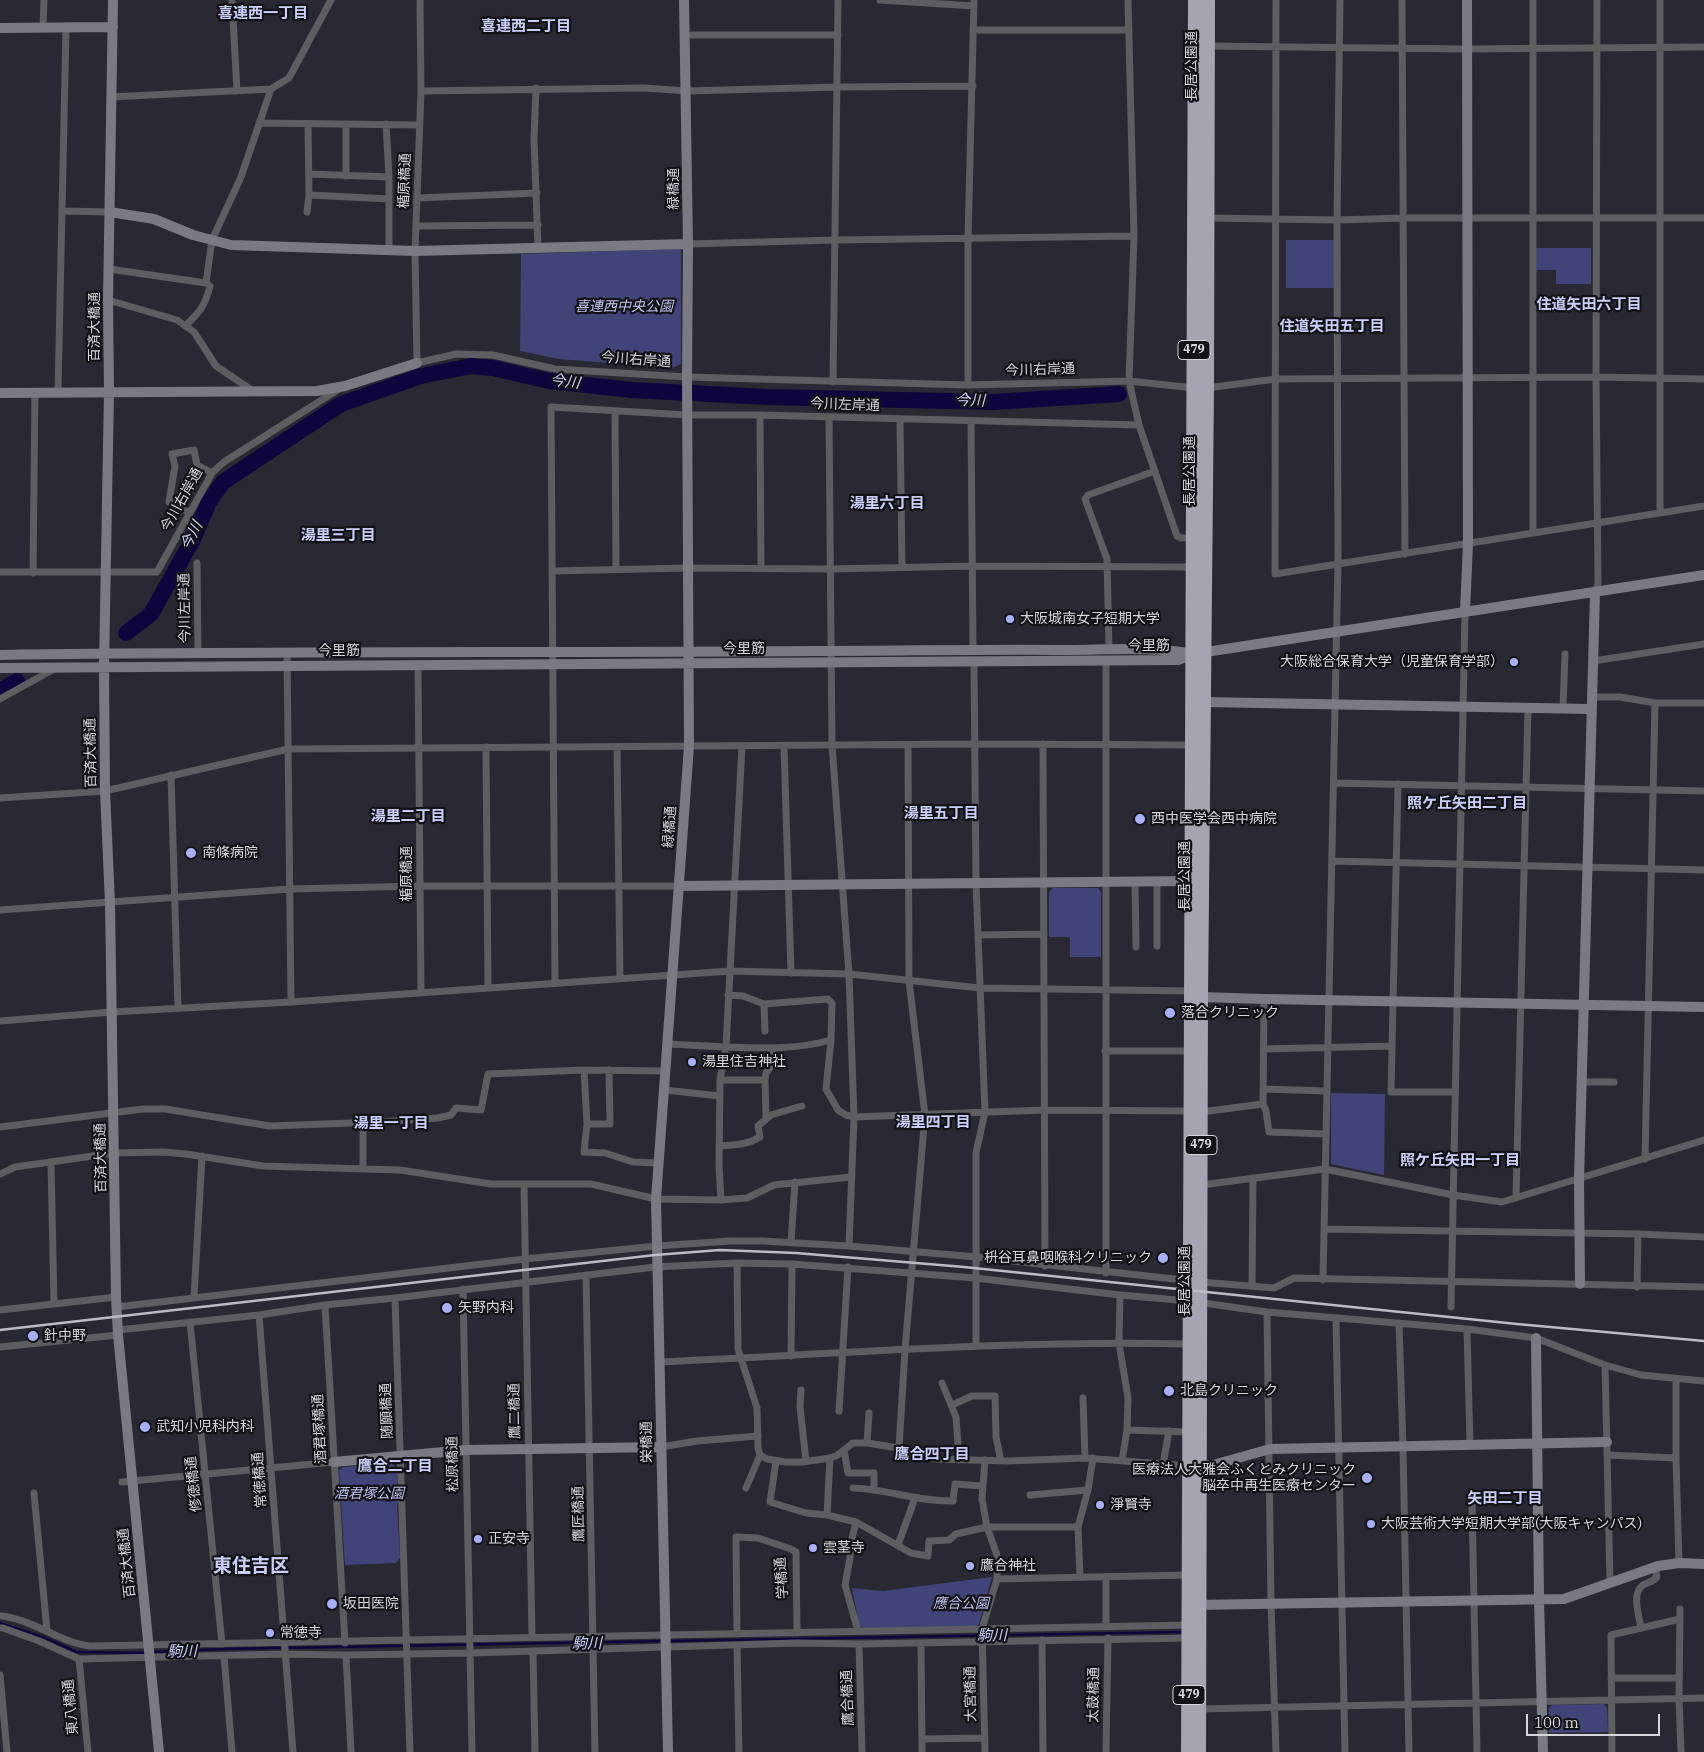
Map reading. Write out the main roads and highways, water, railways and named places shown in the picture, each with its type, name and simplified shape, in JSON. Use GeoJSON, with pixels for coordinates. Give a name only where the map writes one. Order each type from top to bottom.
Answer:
{"type":"FeatureCollection","features":[{"type":"Feature","properties":{"kind":"highway","name":"長居公園通"},"geometry":{"type":"LineString","coordinates":[[1195,0],[1202,46],[1208,218],[1193,567],[1204,702],[1195,994],[1195,1631],[1199,1752]]}},
{"type":"Feature","properties":{"kind":"highway","name":"長居公園通"},"geometry":{"type":"LineString","coordinates":[[1195,1281],[1201,1185],[1190,1051],[1195,994],[1191,881],[1193,745],[1199,653],[1202,46],[1208,0]]}},
{"type":"Feature","properties":{"kind":"highway","name":"長居公園通"},"geometry":{"type":"LineString","coordinates":[[1195,1302],[1189,1344],[1189,1432],[1195,1466],[1190,1575],[1195,1605]]}},
{"type":"Feature","properties":{"kind":"highway","name":"長居公園通"},"geometry":{"type":"LineString","coordinates":[[1188,1752],[1195,1631]]}},
{"type":"Feature","properties":{"kind":"waterway","name":"今川"},"geometry":{"type":"LineString","coordinates":[[126,633],[151,614],[193,539],[209,502],[223,482],[341,404],[421,376],[471,366],[493,368],[549,381],[632,390],[767,397],[993,402],[1119,394]]}},
{"type":"Feature","properties":{"kind":"waterway","name":"今川"},"geometry":{"type":"LineString","coordinates":[[0,691],[17,681]]}},
{"type":"Feature","properties":{"kind":"waterway","name":"駒川"},"geometry":{"type":"LineString","coordinates":[[0,1623],[43,1637],[77,1652],[146,1653]]}},
{"type":"Feature","properties":{"kind":"waterway","name":"駒川"},"geometry":{"type":"LineString","coordinates":[[669,1641],[1180,1632]]}},
{"type":"Feature","properties":{"kind":"waterway","name":"駒川"},"geometry":{"type":"LineString","coordinates":[[152,1652],[664,1641]]}},
{"type":"Feature","properties":{"kind":"railway"},"geometry":{"type":"LineString","coordinates":[[0,1330],[655,1255],[720,1250],[796,1253],[964,1267],[1517,1324],[1704,1341]]}},
{"type":"Feature","properties":{"kind":"place","name":"大阪城南女子短期大学"},"geometry":{"type":"Point","coordinates":[1010,619]}},
{"type":"Feature","properties":{"kind":"place","name":"大阪総合保育大学（児童保育学部）"},"geometry":{"type":"Point","coordinates":[1514,662]}},
{"type":"Feature","properties":{"kind":"place","name":"西中医学会西中病院"},"geometry":{"type":"Point","coordinates":[1140,819]}},
{"type":"Feature","properties":{"kind":"place","name":"南條病院"},"geometry":{"type":"Point","coordinates":[191,853]}},
{"type":"Feature","properties":{"kind":"place","name":"落合クリニック"},"geometry":{"type":"Point","coordinates":[1170,1013]}},
{"type":"Feature","properties":{"kind":"place","name":"湯里住吉神社"},"geometry":{"type":"Point","coordinates":[692,1062]}},
{"type":"Feature","properties":{"kind":"place","name":"枡谷耳鼻咽喉科クリニック"},"geometry":{"type":"Point","coordinates":[1163,1258]}},
{"type":"Feature","properties":{"kind":"place","name":"矢野内科"},"geometry":{"type":"Point","coordinates":[447,1308]}},
{"type":"Feature","properties":{"kind":"place","name":"針中野"},"geometry":{"type":"Point","coordinates":[33,1336]}},
{"type":"Feature","properties":{"kind":"place","name":"北島クリニック"},"geometry":{"type":"Point","coordinates":[1169,1391]}},
{"type":"Feature","properties":{"kind":"place","name":"武知小児科内科"},"geometry":{"type":"Point","coordinates":[145,1427]}},
{"type":"Feature","properties":{"kind":"place","name":"医療法人大雅会ふくとみクリニック 脳卒中再生医療センター"},"geometry":{"type":"Point","coordinates":[1367,1478]}},
{"type":"Feature","properties":{"kind":"place","name":"淨賢寺"},"geometry":{"type":"Point","coordinates":[1100,1505]}},
{"type":"Feature","properties":{"kind":"place","name":"大阪芸術大学短期大学部(大阪キャンパス)"},"geometry":{"type":"Point","coordinates":[1371,1524]}},
{"type":"Feature","properties":{"kind":"place","name":"正安寺"},"geometry":{"type":"Point","coordinates":[478,1539]}},
{"type":"Feature","properties":{"kind":"place","name":"雲茎寺"},"geometry":{"type":"Point","coordinates":[813,1548]}},
{"type":"Feature","properties":{"kind":"place","name":"鷹合神社"},"geometry":{"type":"Point","coordinates":[970,1566]}},
{"type":"Feature","properties":{"kind":"place","name":"坂田医院"},"geometry":{"type":"Point","coordinates":[332,1604]}},
{"type":"Feature","properties":{"kind":"place","name":"常徳寺"},"geometry":{"type":"Point","coordinates":[270,1633]}},
{"type":"Feature","properties":{"kind":"district","name":"喜連西一丁目"},"geometry":{"type":"Point","coordinates":[263,14]}},
{"type":"Feature","properties":{"kind":"district","name":"喜連西二丁目"},"geometry":{"type":"Point","coordinates":[526,27]}},
{"type":"Feature","properties":{"kind":"district","name":"住道矢田六丁目"},"geometry":{"type":"Point","coordinates":[1589,305]}},
{"type":"Feature","properties":{"kind":"district","name":"住道矢田五丁目"},"geometry":{"type":"Point","coordinates":[1332,327]}},
{"type":"Feature","properties":{"kind":"district","name":"湯里六丁目"},"geometry":{"type":"Point","coordinates":[887,504]}},
{"type":"Feature","properties":{"kind":"district","name":"湯里三丁目"},"geometry":{"type":"Point","coordinates":[338,536]}},
{"type":"Feature","properties":{"kind":"district","name":"照ケ丘矢田二丁目"},"geometry":{"type":"Point","coordinates":[1467,804]}},
{"type":"Feature","properties":{"kind":"district","name":"湯里五丁目"},"geometry":{"type":"Point","coordinates":[941,814]}},
{"type":"Feature","properties":{"kind":"district","name":"湯里二丁目"},"geometry":{"type":"Point","coordinates":[408,817]}},
{"type":"Feature","properties":{"kind":"district","name":"湯里四丁目"},"geometry":{"type":"Point","coordinates":[933,1123]}},
{"type":"Feature","properties":{"kind":"district","name":"湯里一丁目"},"geometry":{"type":"Point","coordinates":[391,1124]}},
{"type":"Feature","properties":{"kind":"district","name":"照ケ丘矢田一丁目"},"geometry":{"type":"Point","coordinates":[1460,1161]}},
{"type":"Feature","properties":{"kind":"district","name":"鷹合四丁目"},"geometry":{"type":"Point","coordinates":[932,1455]}},
{"type":"Feature","properties":{"kind":"district","name":"鷹合二丁目"},"geometry":{"type":"Point","coordinates":[395,1467]}},
{"type":"Feature","properties":{"kind":"district","name":"矢田二丁目"},"geometry":{"type":"Point","coordinates":[1505,1499]}},
{"type":"Feature","properties":{"kind":"district","name":"東住吉区"},"geometry":{"type":"Point","coordinates":[251,1567]}},
{"type":"Feature","properties":{"kind":"park label","name":"喜連西中央公園"},"geometry":{"type":"Point","coordinates":[624,307]}},
{"type":"Feature","properties":{"kind":"park label","name":"酒君塚公園"},"geometry":{"type":"Point","coordinates":[369,1494]}},
{"type":"Feature","properties":{"kind":"park label","name":"應合公園"},"geometry":{"type":"Point","coordinates":[961,1604]}}]}
